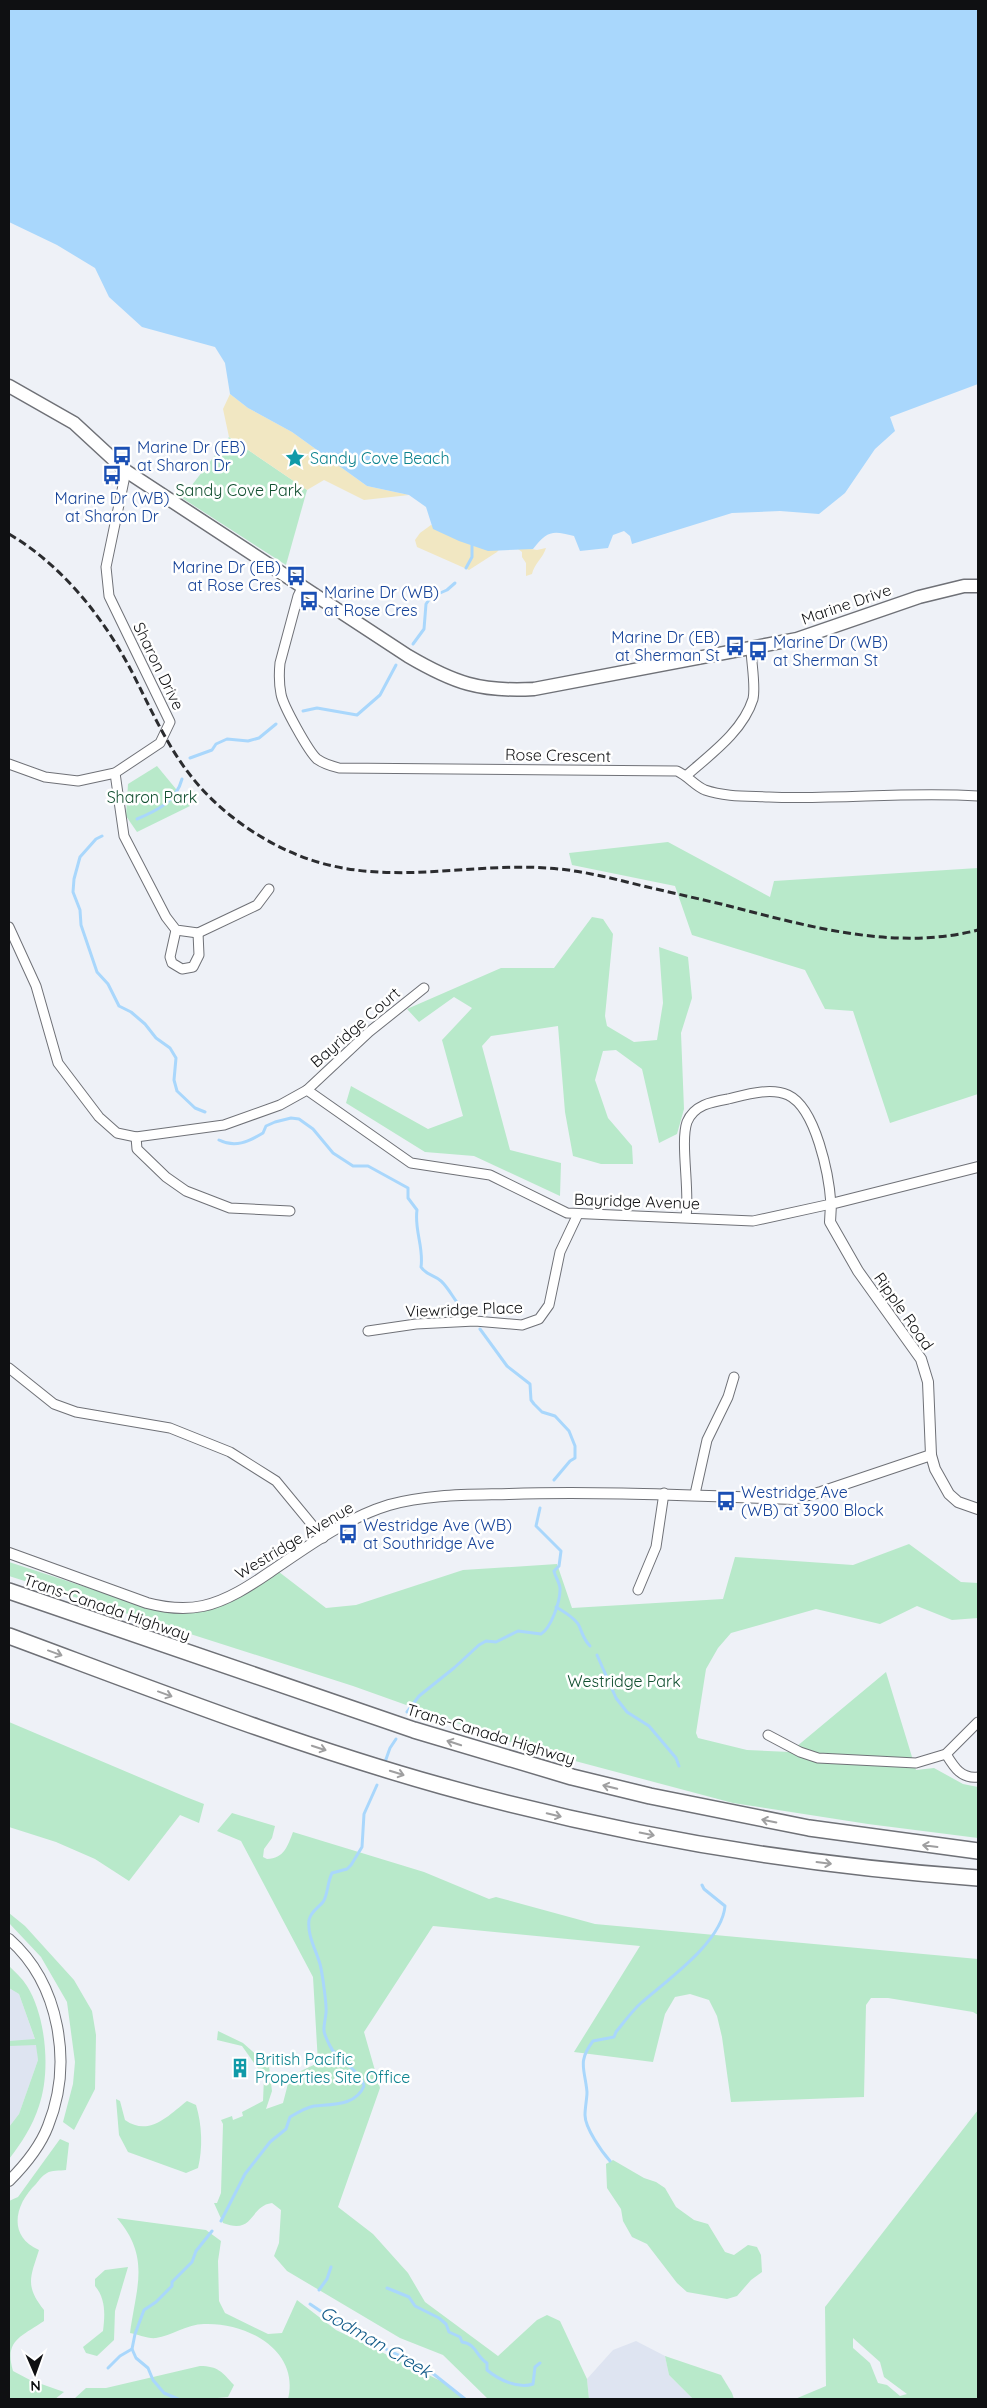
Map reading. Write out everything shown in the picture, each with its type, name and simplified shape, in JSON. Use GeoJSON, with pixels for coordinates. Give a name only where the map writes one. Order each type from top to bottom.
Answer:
{"type":"FeatureCollection","features":[{"type":"Feature","properties":{"kind":"highway","name":"Trans-Canada Highway"},"geometry":{"type":"LineString","coordinates":[[9,1591],[431,1736],[572,1777],[659,1798],[799,1826],[886,1840],[978,1851]]}},
{"type":"Feature","properties":{"kind":"highway"},"geometry":{"type":"LineString","coordinates":[[9,1636],[309,1745],[400,1774],[525,1808],[640,1833],[762,1854],[882,1870],[978,1878]]}},
{"type":"Feature","properties":{"kind":"main road","name":"Marine Drive"},"geometry":{"type":"LineString","coordinates":[[9,386],[74,423],[126,471],[297,584],[443,676],[481,687],[511,690],[534,688],[751,648],[818,632],[919,596],[964,586],[978,586]]}},
{"type":"Feature","properties":{"kind":"street","name":"Sharon Drive"},"geometry":{"type":"LineString","coordinates":[[9,764],[45,777],[78,781],[115,773],[160,743],[170,722],[109,596],[106,567],[126,471]]}},
{"type":"Feature","properties":{"kind":"street","name":"Rose Crescent"},"geometry":{"type":"LineString","coordinates":[[297,584],[298,596],[278,674],[281,696],[309,750],[318,760],[327,765],[339,768],[677,771],[687,775],[703,789],[726,795],[808,799],[941,793],[978,796]]}},
{"type":"Feature","properties":{"kind":"street"},"geometry":{"type":"LineString","coordinates":[[687,775],[728,739],[746,715],[753,697],[751,648]]}},
{"type":"Feature","properties":{"kind":"street"},"geometry":{"type":"LineString","coordinates":[[115,773],[124,836],[166,917],[176,930],[198,933],[256,905],[269,889]]}},
{"type":"Feature","properties":{"kind":"street"},"geometry":{"type":"LineString","coordinates":[[9,928],[36,986],[58,1063],[99,1117],[117,1133],[136,1137],[224,1125],[280,1105],[307,1090]]}},
{"type":"Feature","properties":{"kind":"street"},"geometry":{"type":"LineString","coordinates":[[176,930],[170,957],[172,963],[182,969],[194,967],[197,962],[198,933]]}},
{"type":"Feature","properties":{"kind":"street","name":"Bayridge Court"},"geometry":{"type":"LineString","coordinates":[[307,1090],[369,1032],[424,988]]}},
{"type":"Feature","properties":{"kind":"street","name":"Bayridge Avenue"},"geometry":{"type":"LineString","coordinates":[[307,1090],[411,1163],[490,1175],[556,1210],[578,1214],[753,1221],[831,1204],[978,1167]]}},
{"type":"Feature","properties":{"kind":"street"},"geometry":{"type":"LineString","coordinates":[[686,1217],[688,1197],[685,1131],[692,1114],[700,1106],[712,1102],[762,1092],[777,1092],[787,1095],[806,1112],[822,1154],[831,1204]]}},
{"type":"Feature","properties":{"kind":"street"},"geometry":{"type":"LineString","coordinates":[[136,1137],[137,1149],[166,1177],[186,1191],[230,1208],[290,1211]]}},
{"type":"Feature","properties":{"kind":"street","name":"Ripple Road"},"geometry":{"type":"LineString","coordinates":[[831,1204],[830,1222],[858,1271],[921,1359],[928,1382],[931,1455],[936,1469],[949,1494],[958,1502],[978,1509]]}},
{"type":"Feature","properties":{"kind":"street","name":"Viewridge Place"},"geometry":{"type":"LineString","coordinates":[[368,1331],[416,1324],[475,1321],[522,1324],[539,1319],[549,1305],[560,1252],[578,1214]]}},
{"type":"Feature","properties":{"kind":"street"},"geometry":{"type":"LineString","coordinates":[[9,1368],[54,1404],[76,1412],[170,1428],[230,1452],[276,1481],[323,1538]]}},
{"type":"Feature","properties":{"kind":"street"},"geometry":{"type":"LineString","coordinates":[[695,1494],[708,1440],[728,1397],[734,1377]]}},
{"type":"Feature","properties":{"kind":"street","name":"Westridge Avenue"},"geometry":{"type":"LineString","coordinates":[[9,1553],[135,1600],[158,1606],[181,1608],[203,1606],[251,1585],[323,1538],[368,1513],[389,1505],[444,1496],[562,1492],[793,1498],[821,1492],[931,1455]]}},
{"type":"Feature","properties":{"kind":"street"},"geometry":{"type":"LineString","coordinates":[[638,1590],[656,1547],[664,1494]]}},
{"type":"Feature","properties":{"kind":"street"},"geometry":{"type":"LineString","coordinates":[[768,1735],[800,1752],[818,1758],[916,1763],[946,1754],[978,1722]]}},
{"type":"Feature","properties":{"kind":"street"},"geometry":{"type":"LineString","coordinates":[[946,1754],[954,1768],[965,1776],[978,1777]]}},
{"type":"Feature","properties":{"kind":"street"},"geometry":{"type":"LineString","coordinates":[[9,1939],[25,1957],[46,1991],[53,2010],[60,2049],[58,2090],[48,2126],[30,2157],[9,2181]]}},
{"type":"Feature","properties":{"kind":"shaded area"},"geometry":{"type":"Polygon","coordinates":[[[9,1988],[19,1994],[37,2045],[38,2060],[19,2114],[9,2127],[9,1988]]]}},
{"type":"Feature","properties":{"kind":"shaded area"},"geometry":{"type":"Polygon","coordinates":[[[636,2341],[665,2356],[669,2375],[693,2399],[589,2399],[587,2379],[613,2350],[636,2341]]]}},
{"type":"Feature","properties":{"kind":"green space","name":"Sandy Cove Park"},"geometry":{"type":"Polygon","coordinates":[[[229,437],[307,490],[286,565],[182,498],[229,437]]]}},
{"type":"Feature","properties":{"kind":"green space","name":"Sharon Park"},"geometry":{"type":"Polygon","coordinates":[[[157,766],[190,806],[137,832],[126,816],[128,784],[157,766]]]}},
{"type":"Feature","properties":{"kind":"green space"},"geometry":{"type":"Polygon","coordinates":[[[668,842],[770,897],[774,881],[978,868],[978,1094],[890,1123],[853,1011],[825,1009],[805,970],[692,935],[675,886],[572,865],[569,853],[668,842]]]}},
{"type":"Feature","properties":{"kind":"green space"},"geometry":{"type":"Polygon","coordinates":[[[592,917],[603,919],[613,934],[605,1016],[607,1026],[634,1042],[657,1040],[663,1003],[659,947],[688,957],[692,998],[681,1033],[684,1109],[677,1134],[659,1143],[642,1069],[616,1050],[603,1051],[595,1080],[608,1118],[632,1146],[633,1164],[601,1164],[573,1156],[565,1112],[558,1026],[491,1036],[482,1046],[510,1150],[561,1163],[560,1196],[474,1156],[425,1152],[346,1103],[351,1086],[428,1129],[463,1116],[442,1040],[472,1008],[454,997],[419,1022],[407,1009],[501,968],[554,968],[592,917]]]}},
{"type":"Feature","properties":{"kind":"green space","name":"Westridge Park"},"geometry":{"type":"Polygon","coordinates":[[[909,1544],[961,1582],[978,1583],[978,1618],[952,1620],[917,1606],[880,1624],[816,1609],[731,1633],[718,1648],[706,1669],[696,1733],[698,1738],[747,1750],[790,1752],[886,1672],[916,1770],[934,1768],[963,1784],[978,1787],[978,1838],[868,1824],[733,1803],[530,1749],[353,1686],[9,1576],[9,1562],[150,1608],[217,1606],[279,1572],[326,1608],[356,1605],[463,1570],[557,1564],[572,1608],[723,1599],[735,1557],[853,1565],[909,1544]]]}},
{"type":"Feature","properties":{"kind":"green space"},"geometry":{"type":"Polygon","coordinates":[[[9,1722],[204,1804],[199,1823],[180,1815],[129,1881],[95,1859],[56,1842],[9,1827],[9,1722]]]}},
{"type":"Feature","properties":{"kind":"green space"},"geometry":{"type":"Polygon","coordinates":[[[232,1813],[275,1826],[272,1838],[264,1849],[263,1857],[267,1859],[278,1857],[281,1854],[293,1832],[424,1872],[489,1899],[496,1897],[595,1924],[978,1959],[978,2015],[973,2012],[888,1998],[871,1998],[866,2005],[864,2097],[731,2102],[722,2037],[717,2016],[709,2000],[690,1994],[675,1997],[665,2014],[653,2062],[574,2052],[640,1946],[433,1926],[364,2032],[380,2088],[338,2207],[373,2234],[408,2273],[425,2302],[498,2356],[537,2320],[547,2315],[560,2321],[587,2379],[589,2399],[488,2399],[443,2355],[400,2338],[287,2271],[274,2256],[279,2243],[281,2210],[272,2203],[259,2209],[247,2223],[233,2226],[223,2223],[214,2203],[217,2203],[221,2193],[223,2124],[221,2120],[232,2116],[233,2120],[243,2116],[242,2112],[263,2101],[264,2077],[242,2046],[217,2040],[218,2031],[243,2043],[269,2066],[272,2091],[266,2109],[283,2103],[290,2076],[318,2063],[313,1977],[241,1841],[217,1831],[232,1813]]]}},
{"type":"Feature","properties":{"kind":"green space"},"geometry":{"type":"Polygon","coordinates":[[[9,1913],[25,1926],[74,1980],[92,2011],[96,2035],[95,2089],[74,2130],[63,2122],[73,2084],[75,2062],[67,2002],[41,1957],[9,1923],[9,1913]]]}},
{"type":"Feature","properties":{"kind":"green space"},"geometry":{"type":"Polygon","coordinates":[[[9,1966],[25,1983],[39,2013],[45,2044],[45,2077],[43,2092],[33,2120],[9,2159],[9,2127],[19,2114],[38,2060],[36,2045],[9,2046],[9,2041],[35,2039],[19,1994],[9,1988],[9,1966]]]}},
{"type":"Feature","properties":{"kind":"green space"},"geometry":{"type":"Polygon","coordinates":[[[116,2099],[120,2101],[125,2120],[134,2125],[142,2126],[158,2122],[187,2101],[196,2105],[200,2120],[201,2136],[201,2153],[198,2168],[186,2173],[128,2152],[119,2135],[116,2099]]]}},
{"type":"Feature","properties":{"kind":"green space"},"geometry":{"type":"Polygon","coordinates":[[[978,2110],[978,2399],[795,2399],[826,2386],[825,2307],[978,2110]],[[853,2338],[853,2348],[870,2363],[878,2383],[887,2385],[900,2396],[907,2394],[884,2377],[880,2362],[853,2338]]]}},
{"type":"Feature","properties":{"kind":"green space"},"geometry":{"type":"Polygon","coordinates":[[[60,2139],[69,2143],[66,2170],[51,2171],[44,2175],[29,2192],[19,2210],[18,2228],[22,2237],[39,2250],[31,2282],[34,2294],[44,2310],[44,2321],[17,2340],[11,2352],[11,2361],[13,2371],[30,2380],[64,2392],[55,2399],[9,2399],[9,2201],[18,2197],[60,2139]]]}},
{"type":"Feature","properties":{"kind":"green space"},"geometry":{"type":"Polygon","coordinates":[[[613,2160],[665,2188],[676,2207],[694,2220],[708,2224],[725,2252],[734,2255],[748,2245],[757,2247],[761,2255],[762,2272],[751,2280],[737,2296],[727,2299],[687,2292],[677,2283],[647,2244],[632,2237],[623,2221],[621,2209],[607,2188],[606,2164],[613,2160]]]}},
{"type":"Feature","properties":{"kind":"green space"},"geometry":{"type":"Polygon","coordinates":[[[117,2218],[206,2230],[221,2241],[218,2261],[219,2301],[225,2313],[268,2334],[282,2333],[297,2300],[336,2330],[445,2383],[465,2399],[288,2399],[290,2382],[286,2366],[278,2353],[266,2342],[252,2334],[237,2328],[204,2324],[191,2326],[156,2338],[130,2333],[137,2287],[138,2260],[128,2233],[117,2218]]]}},
{"type":"Feature","properties":{"kind":"green space"},"geometry":{"type":"Polygon","coordinates":[[[128,2267],[115,2311],[114,2340],[97,2356],[86,2353],[83,2347],[103,2331],[104,2307],[99,2291],[95,2286],[95,2279],[105,2270],[128,2267]]]}},
{"type":"Feature","properties":{"kind":"green space"},"geometry":{"type":"Polygon","coordinates":[[[665,2356],[721,2375],[734,2399],[693,2399],[669,2375],[665,2356]]]}},
{"type":"Feature","properties":{"kind":"green space"},"geometry":{"type":"Polygon","coordinates":[[[200,2366],[216,2369],[234,2385],[228,2397],[207,2399],[74,2399],[86,2388],[106,2388],[200,2366]]]}},
{"type":"Feature","properties":{"kind":"sand","name":"Sandy Cove Beach"},"geometry":{"type":"Polygon","coordinates":[[[230,394],[248,408],[292,432],[367,486],[409,495],[364,500],[324,480],[307,490],[229,437],[223,409],[230,394]]]}},
{"type":"Feature","properties":{"kind":"sand"},"geometry":{"type":"Polygon","coordinates":[[[431,525],[503,545],[497,552],[469,570],[417,547],[415,540],[420,533],[431,525]]]}},
{"type":"Feature","properties":{"kind":"sand"},"geometry":{"type":"Polygon","coordinates":[[[514,546],[537,550],[546,548],[532,574],[526,576],[526,563],[522,557],[522,552],[514,546]]]}},
{"type":"Feature","properties":{"kind":"water"},"geometry":{"type":"Polygon","coordinates":[[[9,9],[978,9],[978,384],[890,417],[895,431],[875,449],[845,493],[819,514],[780,511],[732,513],[632,544],[630,536],[624,531],[613,535],[608,548],[580,551],[574,536],[560,533],[546,535],[533,549],[488,551],[459,541],[433,529],[426,507],[409,495],[367,486],[292,432],[248,408],[230,394],[225,363],[215,347],[142,327],[109,297],[95,268],[57,245],[9,222],[9,9]]]}},
{"type":"Feature","properties":{"kind":"waterway","name":"Godman Creek"},"geometry":{"type":"LineString","coordinates":[[466,568],[472,557],[472,543]]}},
{"type":"Feature","properties":{"kind":"waterway","name":"Godman Creek"},"geometry":{"type":"LineString","coordinates":[[413,644],[424,629],[426,604],[431,597],[447,590],[455,583]]}},
{"type":"Feature","properties":{"kind":"waterway","name":"Godman Creek"},"geometry":{"type":"LineString","coordinates":[[303,711],[317,708],[357,715],[380,695],[396,665]]}},
{"type":"Feature","properties":{"kind":"waterway","name":"Godman Creek"},"geometry":{"type":"LineString","coordinates":[[190,758],[212,750],[216,744],[227,739],[248,741],[259,738],[276,724]]}},
{"type":"Feature","properties":{"kind":"waterway","name":"Godman Creek"},"geometry":{"type":"LineString","coordinates":[[137,819],[158,809],[170,800],[182,779]]}},
{"type":"Feature","properties":{"kind":"waterway","name":"Godman Creek"},"geometry":{"type":"LineString","coordinates":[[102,836],[96,839],[80,857],[74,879],[73,892],[80,910],[81,925],[97,972],[108,984],[119,1006],[131,1012],[145,1024],[156,1038],[170,1048],[176,1058],[174,1080],[177,1091],[195,1108],[205,1112]]}},
{"type":"Feature","properties":{"kind":"waterway","name":"Godman Creek"},"geometry":{"type":"LineString","coordinates":[[219,1140],[231,1144],[241,1143],[263,1133],[266,1126],[275,1122],[291,1118],[299,1119],[313,1129],[333,1153],[353,1166],[368,1166],[408,1188],[408,1198],[417,1210],[421,1267],[425,1272],[444,1284],[466,1313]]}},
{"type":"Feature","properties":{"kind":"waterway","name":"Godman Creek"},"geometry":{"type":"LineString","coordinates":[[480,1329],[507,1366],[530,1384],[531,1400],[534,1404],[542,1412],[555,1416],[569,1431],[575,1446],[575,1458],[570,1461],[554,1480]]}},
{"type":"Feature","properties":{"kind":"waterway","name":"Godman Creek"},"geometry":{"type":"LineString","coordinates":[[407,1712],[419,1696],[479,1645],[486,1641],[496,1642],[518,1631],[541,1634],[545,1631],[557,1608],[560,1595],[560,1585],[554,1571],[559,1566],[561,1551],[536,1526],[540,1508]]}},
{"type":"Feature","properties":{"kind":"waterway"},"geometry":{"type":"LineString","coordinates":[[556,1607],[570,1616],[579,1625],[585,1640],[590,1646]]}},
{"type":"Feature","properties":{"kind":"waterway"},"geometry":{"type":"LineString","coordinates":[[597,1655],[616,1698],[627,1712],[649,1726],[676,1758],[679,1766]]}},
{"type":"Feature","properties":{"kind":"waterway","name":"Godman Creek"},"geometry":{"type":"LineString","coordinates":[[385,1762],[390,1748],[396,1739]]}},
{"type":"Feature","properties":{"kind":"waterway","name":"Godman Creek"},"geometry":{"type":"LineString","coordinates":[[221,2221],[245,2174],[270,2142],[286,2129],[290,2117],[311,2107],[349,2101],[360,2093],[364,2086],[358,2075],[333,2051],[325,2036],[326,2009],[323,1981],[320,1964],[311,1937],[309,1920],[311,1914],[325,1899],[332,1873],[347,1869],[362,1847],[364,1814],[377,1785]]}},
{"type":"Feature","properties":{"kind":"waterway"},"geometry":{"type":"LineString","coordinates":[[610,2161],[594,2140],[586,2120],[587,2092],[583,2066],[585,2055],[593,2041],[614,2037],[638,2006],[692,1959],[714,1933],[722,1920],[725,1906],[704,1889],[702,1885]]}},
{"type":"Feature","properties":{"kind":"waterway"},"geometry":{"type":"LineString","coordinates":[[178,2399],[164,2393],[153,2380],[148,2368],[136,2358],[132,2349],[135,2334],[144,2310],[156,2302],[172,2286],[172,2282],[192,2262],[196,2251],[212,2231]]}},
{"type":"Feature","properties":{"kind":"waterway","name":"Godman Creek"},"geometry":{"type":"LineString","coordinates":[[319,2290],[327,2279],[331,2267]]}},
{"type":"Feature","properties":{"kind":"waterway"},"geometry":{"type":"LineString","coordinates":[[387,2288],[409,2297],[415,2306],[439,2318],[446,2324],[449,2332],[460,2337],[462,2342],[474,2348],[487,2363],[487,2370],[503,2380],[521,2385],[533,2384],[535,2367],[540,2363]]}},
{"type":"Feature","properties":{"kind":"waterway","name":"Godman Creek"},"geometry":{"type":"LineString","coordinates":[[310,2304],[356,2335],[426,2368],[465,2399]]}},
{"type":"Feature","properties":{"kind":"waterway"},"geometry":{"type":"LineString","coordinates":[[108,2368],[120,2356],[132,2349]]}},
{"type":"Feature","properties":{"kind":"railway"},"geometry":{"type":"LineString","coordinates":[[9,534],[47,561],[80,594],[95,613],[121,652],[162,732],[184,767],[198,784],[231,816],[266,840],[292,853],[333,866],[389,873],[531,867],[570,870],[612,878],[816,927],[881,937],[946,936],[978,930]]}},
{"type":"Feature","properties":{"kind":"place","name":"Marine Dr (EB) at Sharon Dr"},"geometry":{"type":"Point","coordinates":[122,456]}},
{"type":"Feature","properties":{"kind":"place","name":"Sandy Cove Beach"},"geometry":{"type":"Point","coordinates":[295,458]}},
{"type":"Feature","properties":{"kind":"place","name":"Marine Dr (WB) at Sharon Dr"},"geometry":{"type":"Point","coordinates":[112,475]}},
{"type":"Feature","properties":{"kind":"place","name":"Marine Dr (EB) at Rose Cres"},"geometry":{"type":"Point","coordinates":[296,576]}},
{"type":"Feature","properties":{"kind":"place","name":"Marine Dr (WB) at Rose Cres"},"geometry":{"type":"Point","coordinates":[309,601]}},
{"type":"Feature","properties":{"kind":"place","name":"Marine Dr (EB) at Sherman St"},"geometry":{"type":"Point","coordinates":[735,646]}},
{"type":"Feature","properties":{"kind":"place","name":"Marine Dr (WB) at Sherman St"},"geometry":{"type":"Point","coordinates":[758,651]}},
{"type":"Feature","properties":{"kind":"place","name":"Westridge Ave (WB) at 3900 Block"},"geometry":{"type":"Point","coordinates":[726,1501]}},
{"type":"Feature","properties":{"kind":"place","name":"Westridge Ave (WB) at Southridge Ave"},"geometry":{"type":"Point","coordinates":[348,1534]}},
{"type":"Feature","properties":{"kind":"place","name":"British Pacific Properties Site Office"},"geometry":{"type":"Point","coordinates":[240,2068]}}]}
